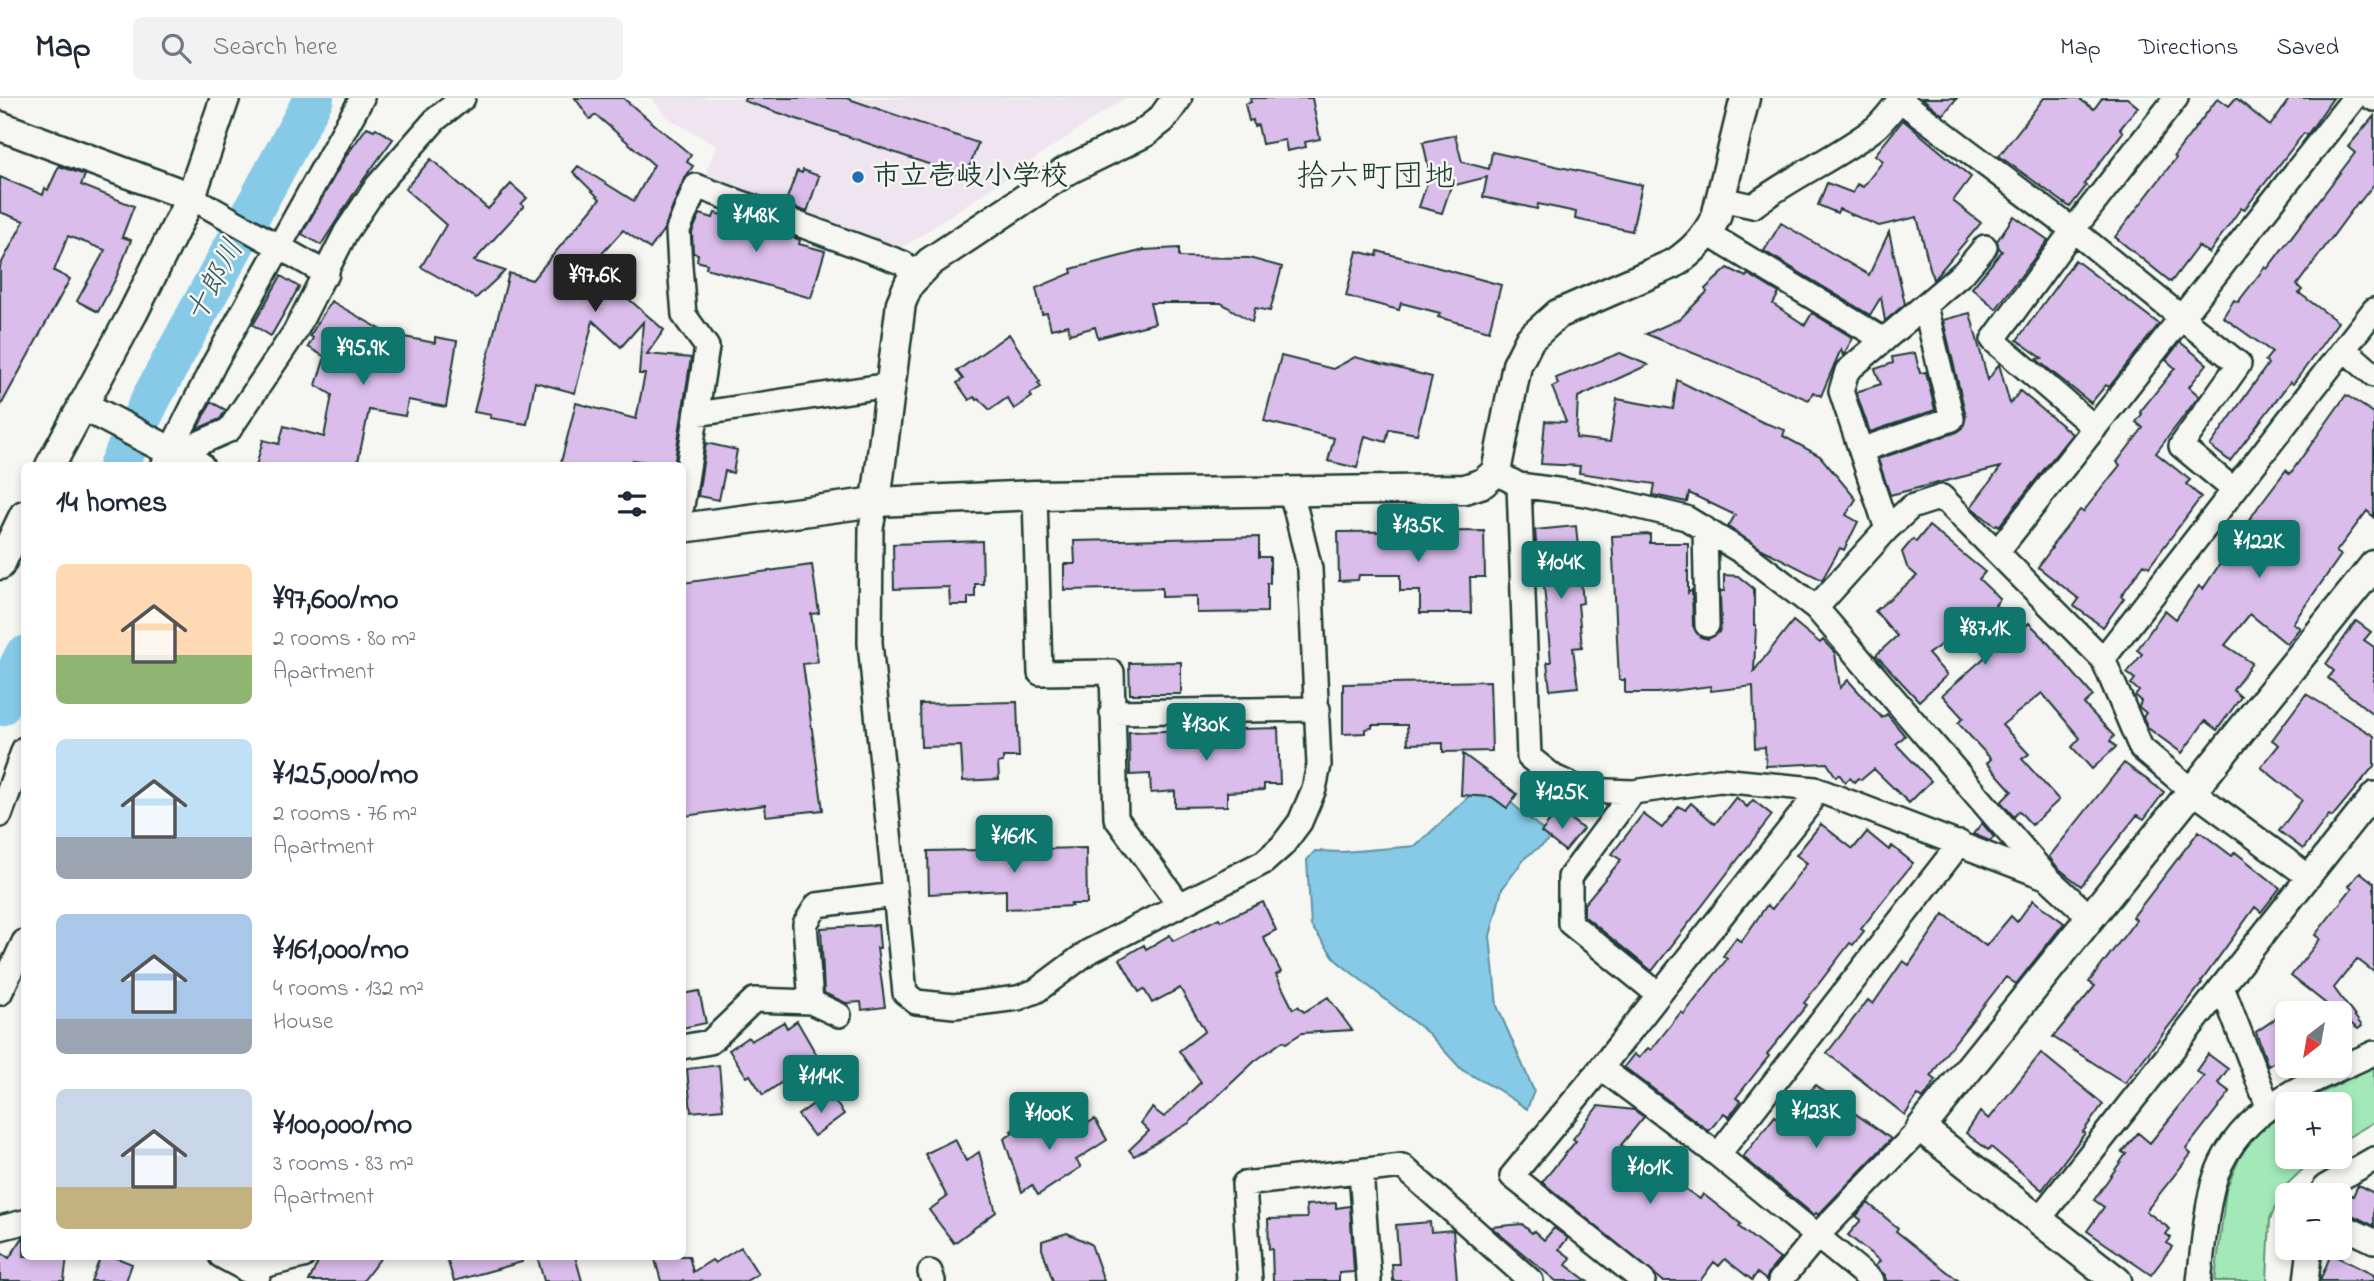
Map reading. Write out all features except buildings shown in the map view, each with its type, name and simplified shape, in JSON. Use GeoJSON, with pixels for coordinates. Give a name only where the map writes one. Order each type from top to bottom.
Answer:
{"type":"FeatureCollection","features":[{"type":"Feature","properties":{"kind":"street"},"geometry":{"type":"LineString","coordinates":[[53,462],[191,197],[225,98]]}},
{"type":"Feature","properties":{"kind":"street"},"geometry":{"type":"LineString","coordinates":[[180,460],[214,364],[362,98]]}},
{"type":"Feature","properties":{"kind":"street"},"geometry":{"type":"LineString","coordinates":[[180,460],[197,444],[229,429],[295,332],[327,274],[346,232],[377,186],[436,119],[463,98]]}},
{"type":"Feature","properties":{"kind":"street"},"geometry":{"type":"LineString","coordinates":[[1177,98],[1162,119],[1144,133],[1068,170],[930,262],[909,284],[901,303],[876,502],[870,528],[870,643],[905,993],[916,1002],[954,1006],[1018,998],[1036,991],[1088,952],[1264,862],[1282,846],[1300,822],[1314,789],[1319,765],[1318,709],[1310,569],[1291,491]]}},
{"type":"Feature","properties":{"kind":"street"},"geometry":{"type":"LineString","coordinates":[[1745,98],[1721,200],[1708,234],[1692,251],[1675,263],[1558,314],[1530,339],[1517,365],[1507,478],[1529,757],[1554,777],[1582,790],[1633,792],[1720,780],[1815,789],[2048,878]]}},
{"type":"Feature","properties":{"kind":"street"},"geometry":{"type":"LineString","coordinates":[[2095,428],[1993,340],[2073,230],[2176,98]]}},
{"type":"Feature","properties":{"kind":"street"},"geometry":{"type":"LineString","coordinates":[[1997,552],[2354,98]]}},
{"type":"Feature","properties":{"kind":"street"},"geometry":{"type":"LineString","coordinates":[[1721,200],[1753,206],[1876,127],[1899,100],[2073,230],[2239,364],[2181,446],[2234,490]]}},
{"type":"Feature","properties":{"kind":"street"},"geometry":{"type":"LineString","coordinates":[[0,127],[191,197],[327,274]]}},
{"type":"Feature","properties":{"kind":"street"},"geometry":{"type":"LineString","coordinates":[[686,480],[707,347],[684,315],[678,230],[695,186],[903,263],[916,277]]}},
{"type":"Feature","properties":{"kind":"street"},"geometry":{"type":"LineString","coordinates":[[1708,234],[1884,340]]}},
{"type":"Feature","properties":{"kind":"street"},"geometry":{"type":"LineString","coordinates":[[1887,529],[1840,391],[1847,371],[1964,272],[1985,247]]}},
{"type":"Feature","properties":{"kind":"street"},"geometry":{"type":"LineString","coordinates":[[1860,450],[1952,419],[1925,306]]}},
{"type":"Feature","properties":{"kind":"street"},"geometry":{"type":"LineString","coordinates":[[2103,659],[2374,310]]}},
{"type":"Feature","properties":{"kind":"street"},"geometry":{"type":"LineString","coordinates":[[2344,349],[2374,375]]}},
{"type":"Feature","properties":{"kind":"street"},"geometry":{"type":"LineString","coordinates":[[696,414],[889,385]]}},
{"type":"Feature","properties":{"kind":"street"},"geometry":{"type":"LineString","coordinates":[[82,405],[180,460]]}},
{"type":"Feature","properties":{"kind":"street"},"geometry":{"type":"LineString","coordinates":[[686,528],[876,502],[1035,495],[1465,489],[1507,478],[1686,518],[1747,555],[1816,608],[2048,878],[2091,918]]}},
{"type":"Feature","properties":{"kind":"street"},"geometry":{"type":"LineString","coordinates":[[1035,495],[1040,673],[1112,671],[1116,818],[1179,904]]}},
{"type":"Feature","properties":{"kind":"street"},"geometry":{"type":"LineString","coordinates":[[1816,608],[1911,506],[1942,497],[2103,659],[2141,748],[2191,790],[2309,877]]}},
{"type":"Feature","properties":{"kind":"street"},"geometry":{"type":"LineString","coordinates":[[0,565],[21,521]]}},
{"type":"Feature","properties":{"kind":"street"},"geometry":{"type":"LineString","coordinates":[[1705,529],[1707,625]]}},
{"type":"Feature","properties":{"kind":"street"},"geometry":{"type":"LineString","coordinates":[[1780,1281],[1817,1236],[1921,1128],[2374,565]]}},
{"type":"Feature","properties":{"kind":"street"},"geometry":{"type":"LineString","coordinates":[[1112,712],[1318,709]]}},
{"type":"Feature","properties":{"kind":"street"},"geometry":{"type":"LineString","coordinates":[[0,815],[21,757]]}},
{"type":"Feature","properties":{"kind":"street"},"geometry":{"type":"LineString","coordinates":[[1643,1281],[1511,1176],[1601,1068],[1808,806],[1815,789]]}},
{"type":"Feature","properties":{"kind":"street"},"geometry":{"type":"LineString","coordinates":[[1633,792],[1570,877],[1570,923],[1658,994]]}},
{"type":"Feature","properties":{"kind":"street"},"geometry":{"type":"LineString","coordinates":[[2039,1219],[2374,794]]}},
{"type":"Feature","properties":{"kind":"street"},"geometry":{"type":"LineString","coordinates":[[1718,1155],[1961,843]]}},
{"type":"Feature","properties":{"kind":"street"},"geometry":{"type":"LineString","coordinates":[[811,1002],[805,924],[817,905],[895,895]]}},
{"type":"Feature","properties":{"kind":"street"},"geometry":{"type":"LineString","coordinates":[[0,993],[14,947]]}},
{"type":"Feature","properties":{"kind":"street"},"geometry":{"type":"LineString","coordinates":[[2222,987],[2268,1106]]}},
{"type":"Feature","properties":{"kind":"street"},"geometry":{"type":"LineString","coordinates":[[686,1046],[710,1042],[754,1000],[811,1002],[839,1015]]}},
{"type":"Feature","properties":{"kind":"street"},"geometry":{"type":"LineString","coordinates":[[2199,1281],[2213,1184],[2227,1153],[2247,1126],[2268,1106],[2315,1079],[2374,1053]]}},
{"type":"Feature","properties":{"kind":"street"},"geometry":{"type":"LineString","coordinates":[[1601,1068],[1718,1155],[1872,1281]]}},
{"type":"Feature","properties":{"kind":"street"},"geometry":{"type":"LineString","coordinates":[[1921,1128],[2117,1281]]}},
{"type":"Feature","properties":{"kind":"street"},"geometry":{"type":"LineString","coordinates":[[2332,1183],[2374,1159]]}},
{"type":"Feature","properties":{"kind":"street"},"geometry":{"type":"LineString","coordinates":[[1250,1281],[1244,1184],[1402,1166],[1531,1281]]}},
{"type":"Feature","properties":{"kind":"street"},"geometry":{"type":"LineString","coordinates":[[1361,1171],[1369,1281]]}},
{"type":"Feature","properties":{"kind":"street"},"geometry":{"type":"LineString","coordinates":[[0,1228],[21,1223]]}},
{"type":"Feature","properties":{"kind":"street"},"geometry":{"type":"LineString","coordinates":[[2352,1231],[2374,1241]]}},
{"type":"Feature","properties":{"kind":"street"},"geometry":{"type":"LineString","coordinates":[[1503,1256],[1504,1281]]}},
{"type":"Feature","properties":{"kind":"street"},"geometry":{"type":"LineString","coordinates":[[228,1260],[267,1281]]}},
{"type":"Feature","properties":{"kind":"street"},"geometry":{"type":"LineString","coordinates":[[246,1270],[287,1260]]}},
{"type":"Feature","properties":{"kind":"street"},"geometry":{"type":"LineString","coordinates":[[2306,1281],[2309,1260]]}},
{"type":"Feature","properties":{"kind":"shaded area","name":"市立壱岐小学校"},"geometry":{"type":"Polygon","coordinates":[[[652,98],[1125,98],[896,252],[713,184],[706,171],[717,146],[666,117],[652,98]]]}},
{"type":"Feature","properties":{"kind":"green space"},"geometry":{"type":"Polygon","coordinates":[[[2374,1066],[2374,1122],[2352,1135],[2352,1092],[2323,1092],[2374,1066]]]}},
{"type":"Feature","properties":{"kind":"green space"},"geometry":{"type":"Polygon","coordinates":[[[2275,1120],[2275,1169],[2303,1169],[2288,1183],[2275,1183],[2267,1281],[2215,1281],[2226,1189],[2254,1134],[2275,1120]]]}},
{"type":"Feature","properties":{"kind":"water"},"geometry":{"type":"Polygon","coordinates":[[[1471,794],[1508,800],[1552,838],[1526,857],[1502,889],[1490,936],[1497,1006],[1534,1091],[1527,1109],[1462,1070],[1429,1034],[1337,961],[1311,926],[1307,860],[1315,851],[1343,852],[1416,846],[1471,794]]]}},
{"type":"Feature","properties":{"kind":"waterway","name":"十郎川"},"geometry":{"type":"LineString","coordinates":[[120,462],[153,395],[314,98]]}},
{"type":"Feature","properties":{"kind":"waterway","name":"十郎川"},"geometry":{"type":"LineString","coordinates":[[0,706],[21,662]]}},
{"type":"Feature","properties":{"kind":"place","name":"市立壱岐小学校"},"geometry":{"type":"Point","coordinates":[858,177]}},
{"type":"Feature","properties":{"kind":"district","name":"拾六町団地"},"geometry":{"type":"Point","coordinates":[1376,178]}}]}
